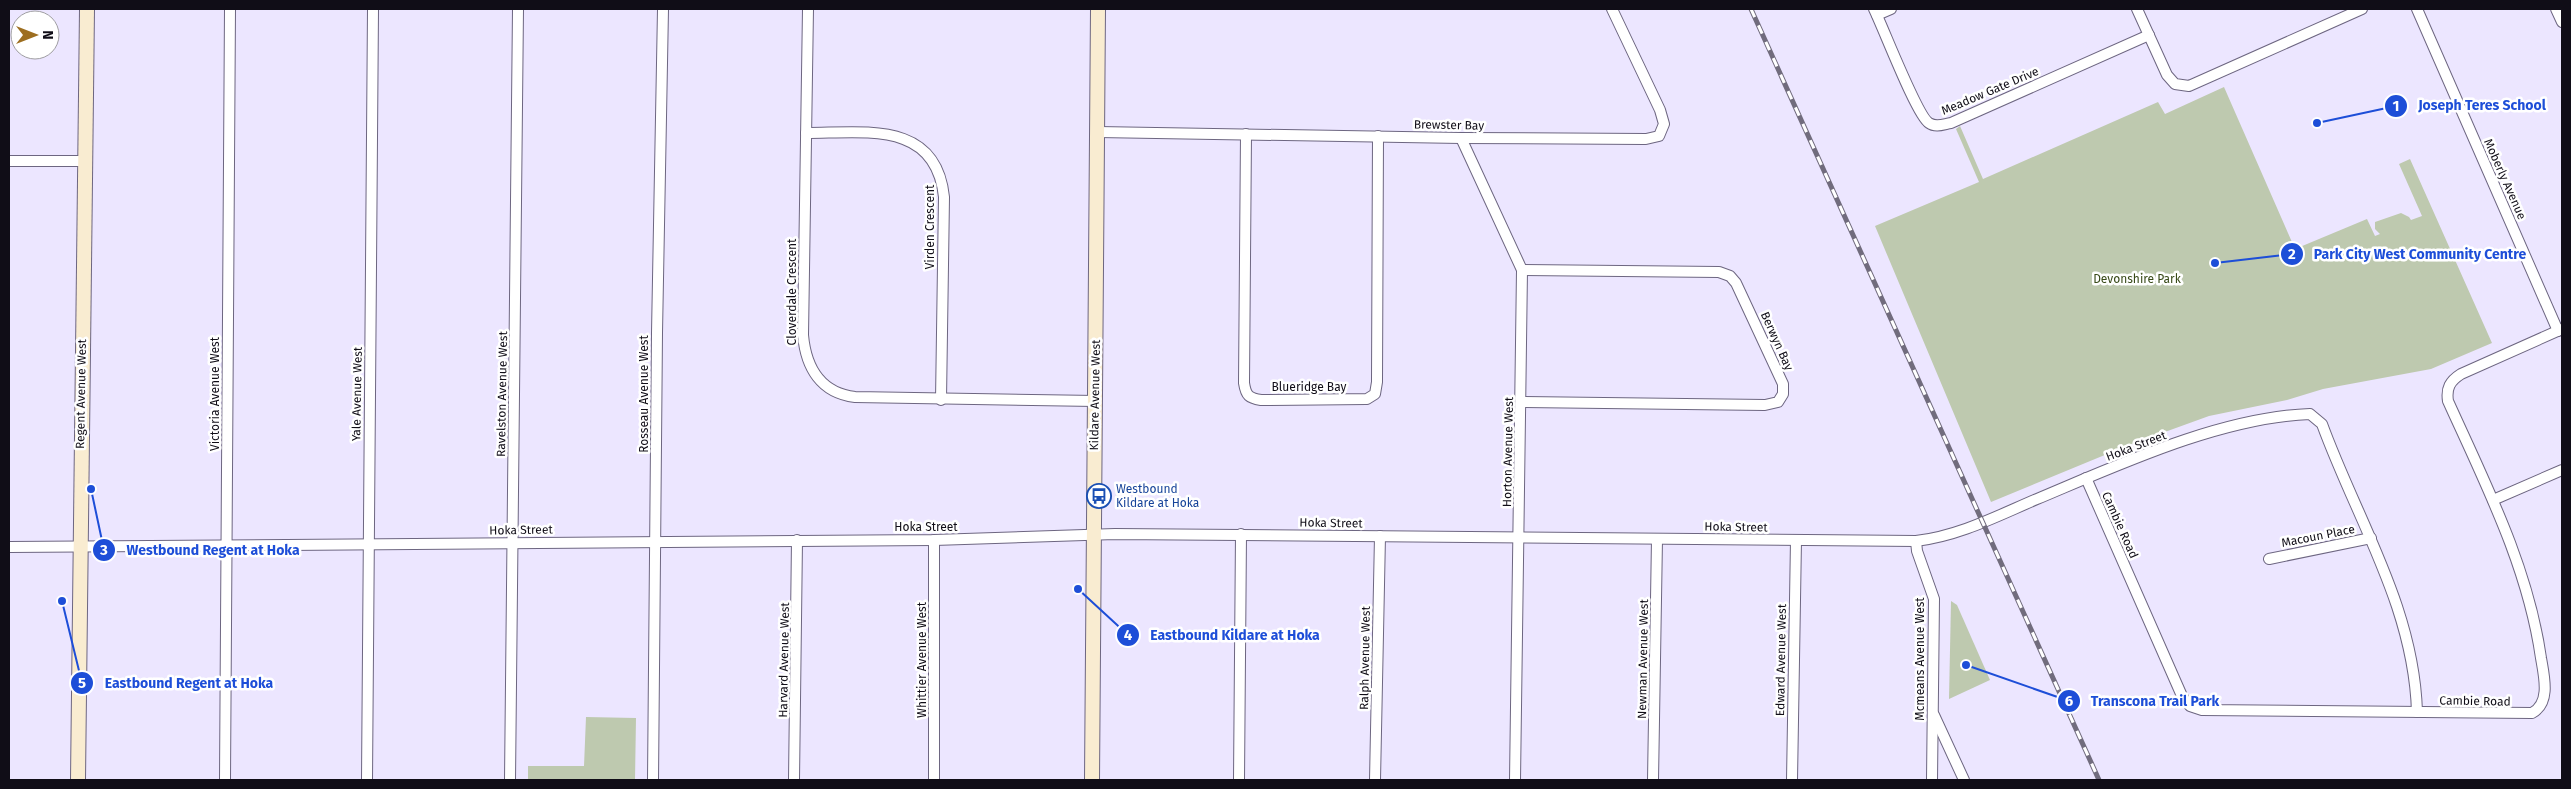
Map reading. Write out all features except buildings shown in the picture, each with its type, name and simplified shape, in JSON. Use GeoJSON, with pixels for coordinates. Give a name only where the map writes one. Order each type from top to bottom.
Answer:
{"type":"FeatureCollection","features":[{"type":"Feature","properties":{"kind":"main road","name":"Regent Avenue West"},"geometry":{"type":"LineString","coordinates":[[78,780],[87,9]]}},
{"type":"Feature","properties":{"kind":"main road","name":"Kildare Avenue West"},"geometry":{"type":"LineString","coordinates":[[1092,780],[1098,9]]}},
{"type":"Feature","properties":{"kind":"street","name":"Victoria Avenue West"},"geometry":{"type":"LineString","coordinates":[[225,780],[230,9]]}},
{"type":"Feature","properties":{"kind":"street","name":"Yale Avenue West"},"geometry":{"type":"LineString","coordinates":[[367,780],[373,9]]}},
{"type":"Feature","properties":{"kind":"street","name":"Ravelston Avenue West"},"geometry":{"type":"LineString","coordinates":[[510,780],[518,9]]}},
{"type":"Feature","properties":{"kind":"street","name":"Rosseau Avenue West"},"geometry":{"type":"LineString","coordinates":[[653,780],[663,9]]}},
{"type":"Feature","properties":{"kind":"street","name":"Cloverdale Crescent"},"geometry":{"type":"LineString","coordinates":[[808,9],[803,335],[807,360],[814,373],[831,391],[842,396],[941,400],[1096,401]]}},
{"type":"Feature","properties":{"kind":"street","name":"Brewster Bay"},"geometry":{"type":"LineString","coordinates":[[1098,132],[1461,138],[1646,139],[1659,136],[1664,124],[1660,110],[1612,9]]}},
{"type":"Feature","properties":{"kind":"street"},"geometry":{"type":"LineString","coordinates":[[1876,12],[1891,9]]}},
{"type":"Feature","properties":{"kind":"street"},"geometry":{"type":"LineString","coordinates":[[2137,9],[2167,75],[2175,84],[2189,86],[2362,9]]}},
{"type":"Feature","properties":{"kind":"street","name":"Moberly Avenue"},"geometry":{"type":"LineString","coordinates":[[2417,9],[2560,330]]}},
{"type":"Feature","properties":{"kind":"street"},"geometry":{"type":"LineString","coordinates":[[2556,9],[2562,22]]}},
{"type":"Feature","properties":{"kind":"street","name":"Meadow Gate Drive"},"geometry":{"type":"LineString","coordinates":[[1876,12],[1917,106],[1928,123],[1935,126],[1951,123],[2149,35]]}},
{"type":"Feature","properties":{"kind":"street","name":"Virden Crescent"},"geometry":{"type":"LineString","coordinates":[[806,133],[895,136],[920,147],[934,160],[942,178],[944,197],[941,400]]}},
{"type":"Feature","properties":{"kind":"street","name":"Blueridge Bay"},"geometry":{"type":"LineString","coordinates":[[1246,134],[1244,383],[1245,393],[1250,398],[1261,400],[1367,399],[1375,394],[1377,382],[1378,136]]}},
{"type":"Feature","properties":{"kind":"street","name":"Horton Avenue West"},"geometry":{"type":"LineString","coordinates":[[1461,138],[1522,270],[1515,780]]}},
{"type":"Feature","properties":{"kind":"street"},"geometry":{"type":"LineString","coordinates":[[9,161],[84,160]]}},
{"type":"Feature","properties":{"kind":"street","name":"Berwyn Bay"},"geometry":{"type":"LineString","coordinates":[[1521,402],[1765,405],[1778,402],[1783,394],[1783,384],[1740,290],[1730,276],[1718,272],[1522,270]]}},
{"type":"Feature","properties":{"kind":"street","name":"Cambie Road"},"geometry":{"type":"LineString","coordinates":[[2086,478],[2182,696],[2190,706],[2202,710],[2526,714],[2536,711],[2543,701],[2543,671],[2532,606],[2519,564],[2493,500],[2448,401],[2449,385],[2461,374],[2560,330]]}},
{"type":"Feature","properties":{"kind":"street","name":"Hoka Street"},"geometry":{"type":"LineString","coordinates":[[9,547],[655,540],[934,540],[1241,534],[1916,541],[1948,536],[2086,478],[2209,432],[2293,414],[2310,414],[2322,424],[2396,598],[2406,631],[2417,712]]}},
{"type":"Feature","properties":{"kind":"street"},"geometry":{"type":"LineString","coordinates":[[2493,500],[2562,470]]}},
{"type":"Feature","properties":{"kind":"street"},"geometry":{"type":"LineString","coordinates":[[1238,780],[1241,534]]}},
{"type":"Feature","properties":{"kind":"street","name":"Ralph Avenue West"},"geometry":{"type":"LineString","coordinates":[[1375,780],[1380,536]]}},
{"type":"Feature","properties":{"kind":"street","name":"Macoun Place"},"geometry":{"type":"LineString","coordinates":[[2269,559],[2371,538]]}},
{"type":"Feature","properties":{"kind":"street","name":"Newman Avenue West"},"geometry":{"type":"LineString","coordinates":[[1653,780],[1657,539]]}},
{"type":"Feature","properties":{"kind":"street","name":"Harvard Avenue West"},"geometry":{"type":"LineString","coordinates":[[794,780],[797,540]]}},
{"type":"Feature","properties":{"kind":"street","name":"Whittier Avenue West"},"geometry":{"type":"LineString","coordinates":[[934,540],[934,780]]}},
{"type":"Feature","properties":{"kind":"street","name":"Edward Avenue West"},"geometry":{"type":"LineString","coordinates":[[1792,780],[1796,540]]}},
{"type":"Feature","properties":{"kind":"street","name":"Mcmeans Avenue West"},"geometry":{"type":"LineString","coordinates":[[1916,541],[1917,551],[1934,599],[1932,780]]}},
{"type":"Feature","properties":{"kind":"street"},"geometry":{"type":"LineString","coordinates":[[1933,712],[1964,780]]}},
{"type":"Feature","properties":{"kind":"green space","name":"Devonshire Park"},"geometry":{"type":"Polygon","coordinates":[[[2224,87],[2295,249],[2367,219],[2375,236],[2380,234],[2375,229],[2375,222],[2401,213],[2411,220],[2422,216],[2399,164],[2410,159],[2492,343],[2431,369],[2323,389],[2287,400],[2209,416],[2129,445],[1991,502],[1875,226],[1979,182],[1956,129],[1960,126],[1983,179],[2158,102],[2165,114],[2224,87]]]}},
{"type":"Feature","properties":{"kind":"green space"},"geometry":{"type":"Polygon","coordinates":[[[1951,601],[1957,605],[1990,680],[1949,699],[1951,601]]]}},
{"type":"Feature","properties":{"kind":"green space"},"geometry":{"type":"Polygon","coordinates":[[[586,717],[636,718],[635,780],[528,780],[528,766],[584,766],[586,717]]]}},
{"type":"Feature","properties":{"kind":"railway"},"geometry":{"type":"LineString","coordinates":[[1751,9],[2099,780]]}},
{"type":"Feature","properties":{"kind":"place","name":"Joseph Teres School"},"geometry":{"type":"Point","coordinates":[2317,123]}},
{"type":"Feature","properties":{"kind":"place","name":"Park City West Community Centre"},"geometry":{"type":"Point","coordinates":[2215,263]}},
{"type":"Feature","properties":{"kind":"place","name":"Westbound Regent at Hoka"},"geometry":{"type":"Point","coordinates":[91,489]}},
{"type":"Feature","properties":{"kind":"place","name":"Westbound Kildare at Hoka"},"geometry":{"type":"Point","coordinates":[1099,496]}},
{"type":"Feature","properties":{"kind":"place","name":"Eastbound Kildare at Hoka"},"geometry":{"type":"Point","coordinates":[1078,589]}},
{"type":"Feature","properties":{"kind":"place","name":"Eastbound Regent at Hoka"},"geometry":{"type":"Point","coordinates":[62,601]}},
{"type":"Feature","properties":{"kind":"place","name":"Transcona Trail Park"},"geometry":{"type":"Point","coordinates":[1966,665]}}]}
